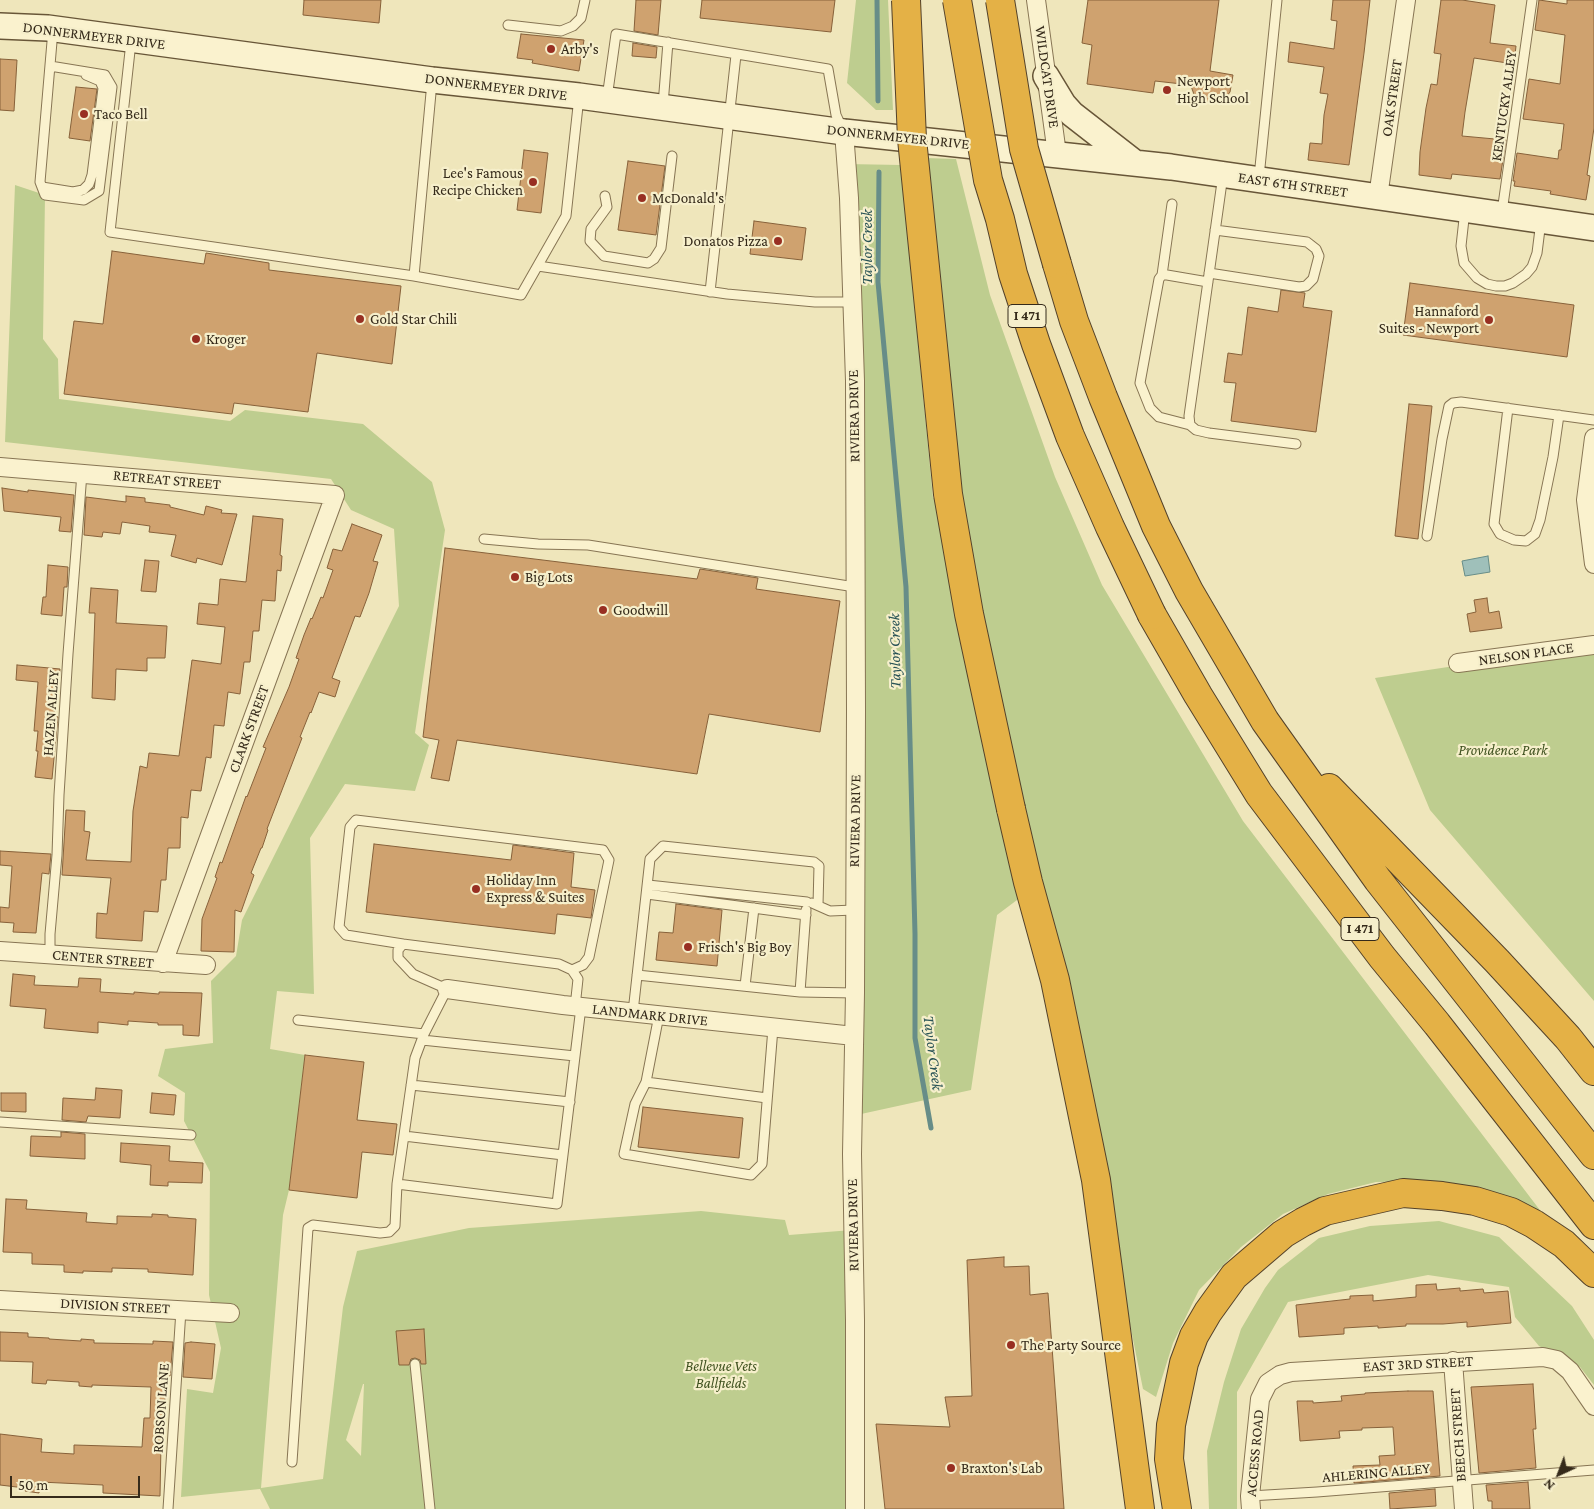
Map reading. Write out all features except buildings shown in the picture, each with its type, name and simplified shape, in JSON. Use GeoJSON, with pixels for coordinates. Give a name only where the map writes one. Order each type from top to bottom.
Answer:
{"type":"FeatureCollection","features":[{"type":"Feature","properties":{"kind":"highway"},"geometry":{"type":"LineString","coordinates":[[906,0],[912,139],[948,494],[969,614],[1011,809],[1028,882],[1055,980],[1096,1180],[1140,1509]]}},
{"type":"Feature","properties":{"kind":"highway","name":"I 471"},"geometry":{"type":"LineString","coordinates":[[957,0],[988,180],[1000,219],[1013,274],[1036,344],[1070,436],[1110,527],[1152,615],[1198,695],[1259,794],[1376,949],[1594,1225]]}},
{"type":"Feature","properties":{"kind":"highway","name":"I 471"},"geometry":{"type":"LineString","coordinates":[[1000,0],[1024,149],[1074,321],[1135,477],[1156,526],[1189,591],[1265,721],[1378,880],[1594,1156]]}},
{"type":"Feature","properties":{"kind":"highway"},"geometry":{"type":"LineString","coordinates":[[1265,721],[1497,961],[1568,1038],[1594,1071]]}},
{"type":"Feature","properties":{"kind":"highway"},"geometry":{"type":"LineString","coordinates":[[1177,1509],[1170,1459],[1170,1425],[1184,1363],[1194,1336],[1208,1312],[1234,1276],[1283,1234],[1303,1222],[1325,1211],[1403,1193],[1475,1201],[1511,1212],[1534,1224],[1564,1244],[1594,1273]]}},
{"type":"Feature","properties":{"kind":"street","name":"WILDCAT DRIVE"},"geometry":{"type":"LineString","coordinates":[[1036,0],[1057,154]]}},
{"type":"Feature","properties":{"kind":"street","name":"OAK STREET"},"geometry":{"type":"LineString","coordinates":[[1378,197],[1406,0]]}},
{"type":"Feature","properties":{"kind":"street","name":"DONNERMEYER DRIVE"},"geometry":{"type":"LineString","coordinates":[[4,21],[432,80],[579,96],[844,132],[992,147]]}},
{"type":"Feature","properties":{"kind":"street"},"geometry":{"type":"LineString","coordinates":[[1046,76],[1062,104],[1072,114],[1134,163]]}},
{"type":"Feature","properties":{"kind":"street","name":"RIVIERA DRIVE"},"geometry":{"type":"LineString","coordinates":[[844,132],[849,198],[855,390],[855,993],[852,1161],[855,1320],[855,1509]]}},
{"type":"Feature","properties":{"kind":"street","name":"EAST 6TH STREET"},"geometry":{"type":"LineString","coordinates":[[992,147],[1134,163],[1594,228]]}},
{"type":"Feature","properties":{"kind":"street"},"geometry":{"type":"LineString","coordinates":[[1594,438],[1588,484],[1594,564]]}},
{"type":"Feature","properties":{"kind":"street","name":"RETREAT STREET"},"geometry":{"type":"LineString","coordinates":[[0,467],[335,495]]}},
{"type":"Feature","properties":{"kind":"street","name":"CLARK STREET"},"geometry":{"type":"LineString","coordinates":[[163,964],[335,495]]}},
{"type":"Feature","properties":{"kind":"street","name":"NELSON PLACE"},"geometry":{"type":"LineString","coordinates":[[1458,663],[1594,645]]}},
{"type":"Feature","properties":{"kind":"street","name":"CENTER STREET"},"geometry":{"type":"LineString","coordinates":[[0,951],[206,966]]}},
{"type":"Feature","properties":{"kind":"street","name":"LANDMARK DRIVE"},"geometry":{"type":"LineString","coordinates":[[447,989],[578,1007],[854,1036]]}},
{"type":"Feature","properties":{"kind":"street","name":"DIVISION STREET"},"geometry":{"type":"LineString","coordinates":[[0,1300],[230,1313]]}},
{"type":"Feature","properties":{"kind":"street","name":"EAST 3RD STREET"},"geometry":{"type":"LineString","coordinates":[[1280,1376],[1299,1371],[1543,1357],[1557,1360],[1570,1371],[1594,1406]]}},
{"type":"Feature","properties":{"kind":"street","name":"BEECH STREET"},"geometry":{"type":"LineString","coordinates":[[1453,1361],[1464,1509]]}},
{"type":"Feature","properties":{"kind":"street","name":"ACCESS ROAD"},"geometry":{"type":"LineString","coordinates":[[1250,1502],[1260,1399],[1268,1383],[1280,1376]]}},
{"type":"Feature","properties":{"kind":"lane"},"geometry":{"type":"LineString","coordinates":[[508,25],[561,31],[573,26],[581,18],[585,0]]}},
{"type":"Feature","properties":{"kind":"lane"},"geometry":{"type":"LineString","coordinates":[[1258,180],[1277,0]]}},
{"type":"Feature","properties":{"kind":"lane","name":"KENTUCKY ALLEY"},"geometry":{"type":"LineString","coordinates":[[1502,215],[1532,0]]}},
{"type":"Feature","properties":{"kind":"lane"},"geometry":{"type":"LineString","coordinates":[[50,66],[105,75],[112,87],[99,191],[84,200],[45,195],[40,182],[53,29]]}},
{"type":"Feature","properties":{"kind":"lane"},"geometry":{"type":"LineString","coordinates":[[606,100],[616,34],[828,70],[836,115],[844,132]]}},
{"type":"Feature","properties":{"kind":"lane"},"geometry":{"type":"LineString","coordinates":[[132,39],[110,232],[414,276],[521,295],[566,216],[579,96]]}},
{"type":"Feature","properties":{"kind":"lane"},"geometry":{"type":"LineString","coordinates":[[662,108],[668,42]]}},
{"type":"Feature","properties":{"kind":"lane"},"geometry":{"type":"LineString","coordinates":[[710,292],[736,55]]}},
{"type":"Feature","properties":{"kind":"lane"},"geometry":{"type":"LineString","coordinates":[[414,276],[432,80]]}},
{"type":"Feature","properties":{"kind":"lane"},"geometry":{"type":"LineString","coordinates":[[605,196],[608,207],[591,229],[590,241],[604,256],[648,263],[654,259],[661,248],[672,156]]}},
{"type":"Feature","properties":{"kind":"lane"},"geometry":{"type":"LineString","coordinates":[[1190,425],[1189,416],[1223,175]]}},
{"type":"Feature","properties":{"kind":"lane"},"geometry":{"type":"LineString","coordinates":[[1172,204],[1162,275],[1159,278],[1140,383],[1150,408],[1159,417],[1190,425],[1196,430],[1296,444]]}},
{"type":"Feature","properties":{"kind":"lane"},"geometry":{"type":"LineString","coordinates":[[1465,210],[1461,246],[1464,263],[1477,278],[1487,284],[1496,286],[1513,284],[1532,267],[1537,253],[1541,221]]}},
{"type":"Feature","properties":{"kind":"lane"},"geometry":{"type":"LineString","coordinates":[[1162,275],[1299,288],[1306,286],[1314,279],[1319,256],[1316,249],[1308,242],[1215,230]]}},
{"type":"Feature","properties":{"kind":"lane"},"geometry":{"type":"LineString","coordinates":[[538,266],[710,292],[775,299],[852,302]]}},
{"type":"Feature","properties":{"kind":"lane"},"geometry":{"type":"LineString","coordinates":[[1427,536],[1442,439],[1449,406],[1453,403],[1461,402],[1594,420]]}},
{"type":"Feature","properties":{"kind":"lane"},"geometry":{"type":"LineString","coordinates":[[1508,408],[1494,524],[1500,534],[1514,540],[1526,541],[1535,534],[1540,520],[1553,457],[1559,416]]}},
{"type":"Feature","properties":{"kind":"lane","name":"HAZEN ALLEY"},"geometry":{"type":"LineString","coordinates":[[50,954],[68,654],[82,473]]}},
{"type":"Feature","properties":{"kind":"lane"},"geometry":{"type":"LineString","coordinates":[[484,539],[538,544],[588,545],[855,587]]}},
{"type":"Feature","properties":{"kind":"lane"},"geometry":{"type":"LineString","coordinates":[[397,1184],[557,1204],[575,1056],[578,979],[572,970],[559,964],[346,935],[339,927],[350,827],[356,820],[603,850],[609,860],[589,957],[583,965],[572,970]]}},
{"type":"Feature","properties":{"kind":"lane"},"geometry":{"type":"LineString","coordinates":[[634,1012],[650,859],[663,846],[814,862],[819,866],[818,905]]}},
{"type":"Feature","properties":{"kind":"lane"},"geometry":{"type":"LineString","coordinates":[[647,890],[807,902],[830,911],[854,910]]}},
{"type":"Feature","properties":{"kind":"lane"},"geometry":{"type":"LineString","coordinates":[[647,890],[806,915]]}},
{"type":"Feature","properties":{"kind":"lane"},"geometry":{"type":"LineString","coordinates":[[800,992],[807,902]]}},
{"type":"Feature","properties":{"kind":"lane"},"geometry":{"type":"LineString","coordinates":[[746,986],[754,908]]}},
{"type":"Feature","properties":{"kind":"lane"},"geometry":{"type":"LineString","coordinates":[[292,1462],[308,1228],[313,1225],[380,1233],[389,1232],[395,1226],[397,1184],[415,1058],[423,1037],[447,989],[412,974],[398,958],[398,950],[403,944]]}},
{"type":"Feature","properties":{"kind":"lane"},"geometry":{"type":"LineString","coordinates":[[637,975],[800,992],[855,993]]}},
{"type":"Feature","properties":{"kind":"lane"},"geometry":{"type":"LineString","coordinates":[[659,1015],[646,1082],[634,1104],[624,1154],[751,1175],[762,1164],[773,1028]]}},
{"type":"Feature","properties":{"kind":"lane"},"geometry":{"type":"LineString","coordinates":[[298,1020],[575,1056]]}},
{"type":"Feature","properties":{"kind":"lane"},"geometry":{"type":"LineString","coordinates":[[646,1082],[767,1098]]}},
{"type":"Feature","properties":{"kind":"lane"},"geometry":{"type":"LineString","coordinates":[[411,1084],[570,1102]]}},
{"type":"Feature","properties":{"kind":"lane"},"geometry":{"type":"LineString","coordinates":[[0,1122],[191,1135]]}},
{"type":"Feature","properties":{"kind":"lane"},"geometry":{"type":"LineString","coordinates":[[404,1136],[563,1155]]}},
{"type":"Feature","properties":{"kind":"lane","name":"ROBSON LANE"},"geometry":{"type":"LineString","coordinates":[[168,1509],[181,1310]]}},
{"type":"Feature","properties":{"kind":"lane"},"geometry":{"type":"LineString","coordinates":[[415,1364],[430,1509]]}},
{"type":"Feature","properties":{"kind":"lane","name":"AHLERING ALLEY"},"geometry":{"type":"LineString","coordinates":[[1250,1502],[1462,1480],[1594,1470]]}},
{"type":"Feature","properties":{"kind":"green space"},"geometry":{"type":"Polygon","coordinates":[[[856,0],[888,0],[893,110],[876,110],[847,83],[856,0]]]}},
{"type":"Feature","properties":{"kind":"green space"},"geometry":{"type":"Polygon","coordinates":[[[925,158],[956,159],[990,295],[1055,477],[1102,585],[1243,821],[1549,1222],[1486,1191],[1436,1181],[1376,1182],[1328,1194],[1283,1214],[1241,1247],[1199,1290],[1173,1343],[1156,1397],[1143,1389],[1041,882],[997,915],[971,1090],[852,1116],[846,164],[901,165],[933,498],[960,493],[925,158]]]}},
{"type":"Feature","properties":{"kind":"green space","name":"Bellevue Vets Ballfields"},"geometry":{"type":"Polygon","coordinates":[[[15,185],[45,195],[43,339],[58,359],[59,399],[230,421],[245,410],[363,424],[432,482],[445,530],[415,733],[429,745],[415,791],[345,784],[310,838],[314,994],[277,991],[270,1049],[305,1055],[289,1190],[283,1215],[261,1488],[323,1479],[343,1307],[357,1251],[469,1228],[701,1211],[785,1220],[789,1235],[852,1230],[855,1509],[270,1509],[260,1489],[181,1497],[187,1389],[213,1393],[221,1348],[209,1295],[210,1172],[184,1121],[185,1093],[158,1076],[165,1049],[213,1043],[211,981],[236,956],[242,920],[399,606],[394,529],[351,510],[331,479],[5,442],[15,185]],[[364,1384],[346,1440],[361,1456],[364,1384]]]}},
{"type":"Feature","properties":{"kind":"green space","name":"Providence Park"},"geometry":{"type":"Polygon","coordinates":[[[1594,645],[1594,1001],[1430,810],[1375,678],[1594,645]]]}},
{"type":"Feature","properties":{"kind":"green space"},"geometry":{"type":"Polygon","coordinates":[[[1439,1221],[1499,1237],[1572,1306],[1594,1340],[1594,1385],[1580,1367],[1539,1346],[1515,1317],[1509,1287],[1428,1275],[1288,1302],[1237,1392],[1237,1509],[1209,1509],[1207,1451],[1224,1382],[1241,1329],[1278,1270],[1319,1238],[1370,1226],[1439,1221]]]}},
{"type":"Feature","properties":{"kind":"water"},"geometry":{"type":"Polygon","coordinates":[[[1488,556],[1490,572],[1465,576],[1462,561],[1488,556]]]}},
{"type":"Feature","properties":{"kind":"waterway","name":"Taylor Creek"},"geometry":{"type":"LineString","coordinates":[[877,0],[878,101]]}},
{"type":"Feature","properties":{"kind":"waterway","name":"Taylor Creek"},"geometry":{"type":"LineString","coordinates":[[879,172],[878,282],[906,587],[915,934],[915,1038],[931,1128]]}},
{"type":"Feature","properties":{"kind":"place","name":"Arby's"},"geometry":{"type":"Point","coordinates":[551,49]}},
{"type":"Feature","properties":{"kind":"place","name":"Newport High School"},"geometry":{"type":"Point","coordinates":[1167,90]}},
{"type":"Feature","properties":{"kind":"place","name":"Taco Bell"},"geometry":{"type":"Point","coordinates":[84,114]}},
{"type":"Feature","properties":{"kind":"place","name":"Lee's Famous Recipe Chicken"},"geometry":{"type":"Point","coordinates":[533,182]}},
{"type":"Feature","properties":{"kind":"place","name":"McDonald's"},"geometry":{"type":"Point","coordinates":[642,198]}},
{"type":"Feature","properties":{"kind":"place","name":"Donatos Pizza"},"geometry":{"type":"Point","coordinates":[778,241]}},
{"type":"Feature","properties":{"kind":"place","name":"Gold Star Chili"},"geometry":{"type":"Point","coordinates":[360,319]}},
{"type":"Feature","properties":{"kind":"place","name":"Hannaford Suites - Newport"},"geometry":{"type":"Point","coordinates":[1489,320]}},
{"type":"Feature","properties":{"kind":"place","name":"Kroger"},"geometry":{"type":"Point","coordinates":[196,339]}},
{"type":"Feature","properties":{"kind":"place","name":"Big Lots"},"geometry":{"type":"Point","coordinates":[515,577]}},
{"type":"Feature","properties":{"kind":"place","name":"Goodwill"},"geometry":{"type":"Point","coordinates":[603,610]}},
{"type":"Feature","properties":{"kind":"place","name":"Holiday Inn Express & Suites"},"geometry":{"type":"Point","coordinates":[476,889]}},
{"type":"Feature","properties":{"kind":"place","name":"Frisch's Big Boy"},"geometry":{"type":"Point","coordinates":[688,947]}},
{"type":"Feature","properties":{"kind":"place","name":"The Party Source"},"geometry":{"type":"Point","coordinates":[1011,1345]}},
{"type":"Feature","properties":{"kind":"place","name":"Braxton's Lab"},"geometry":{"type":"Point","coordinates":[951,1468]}}]}
